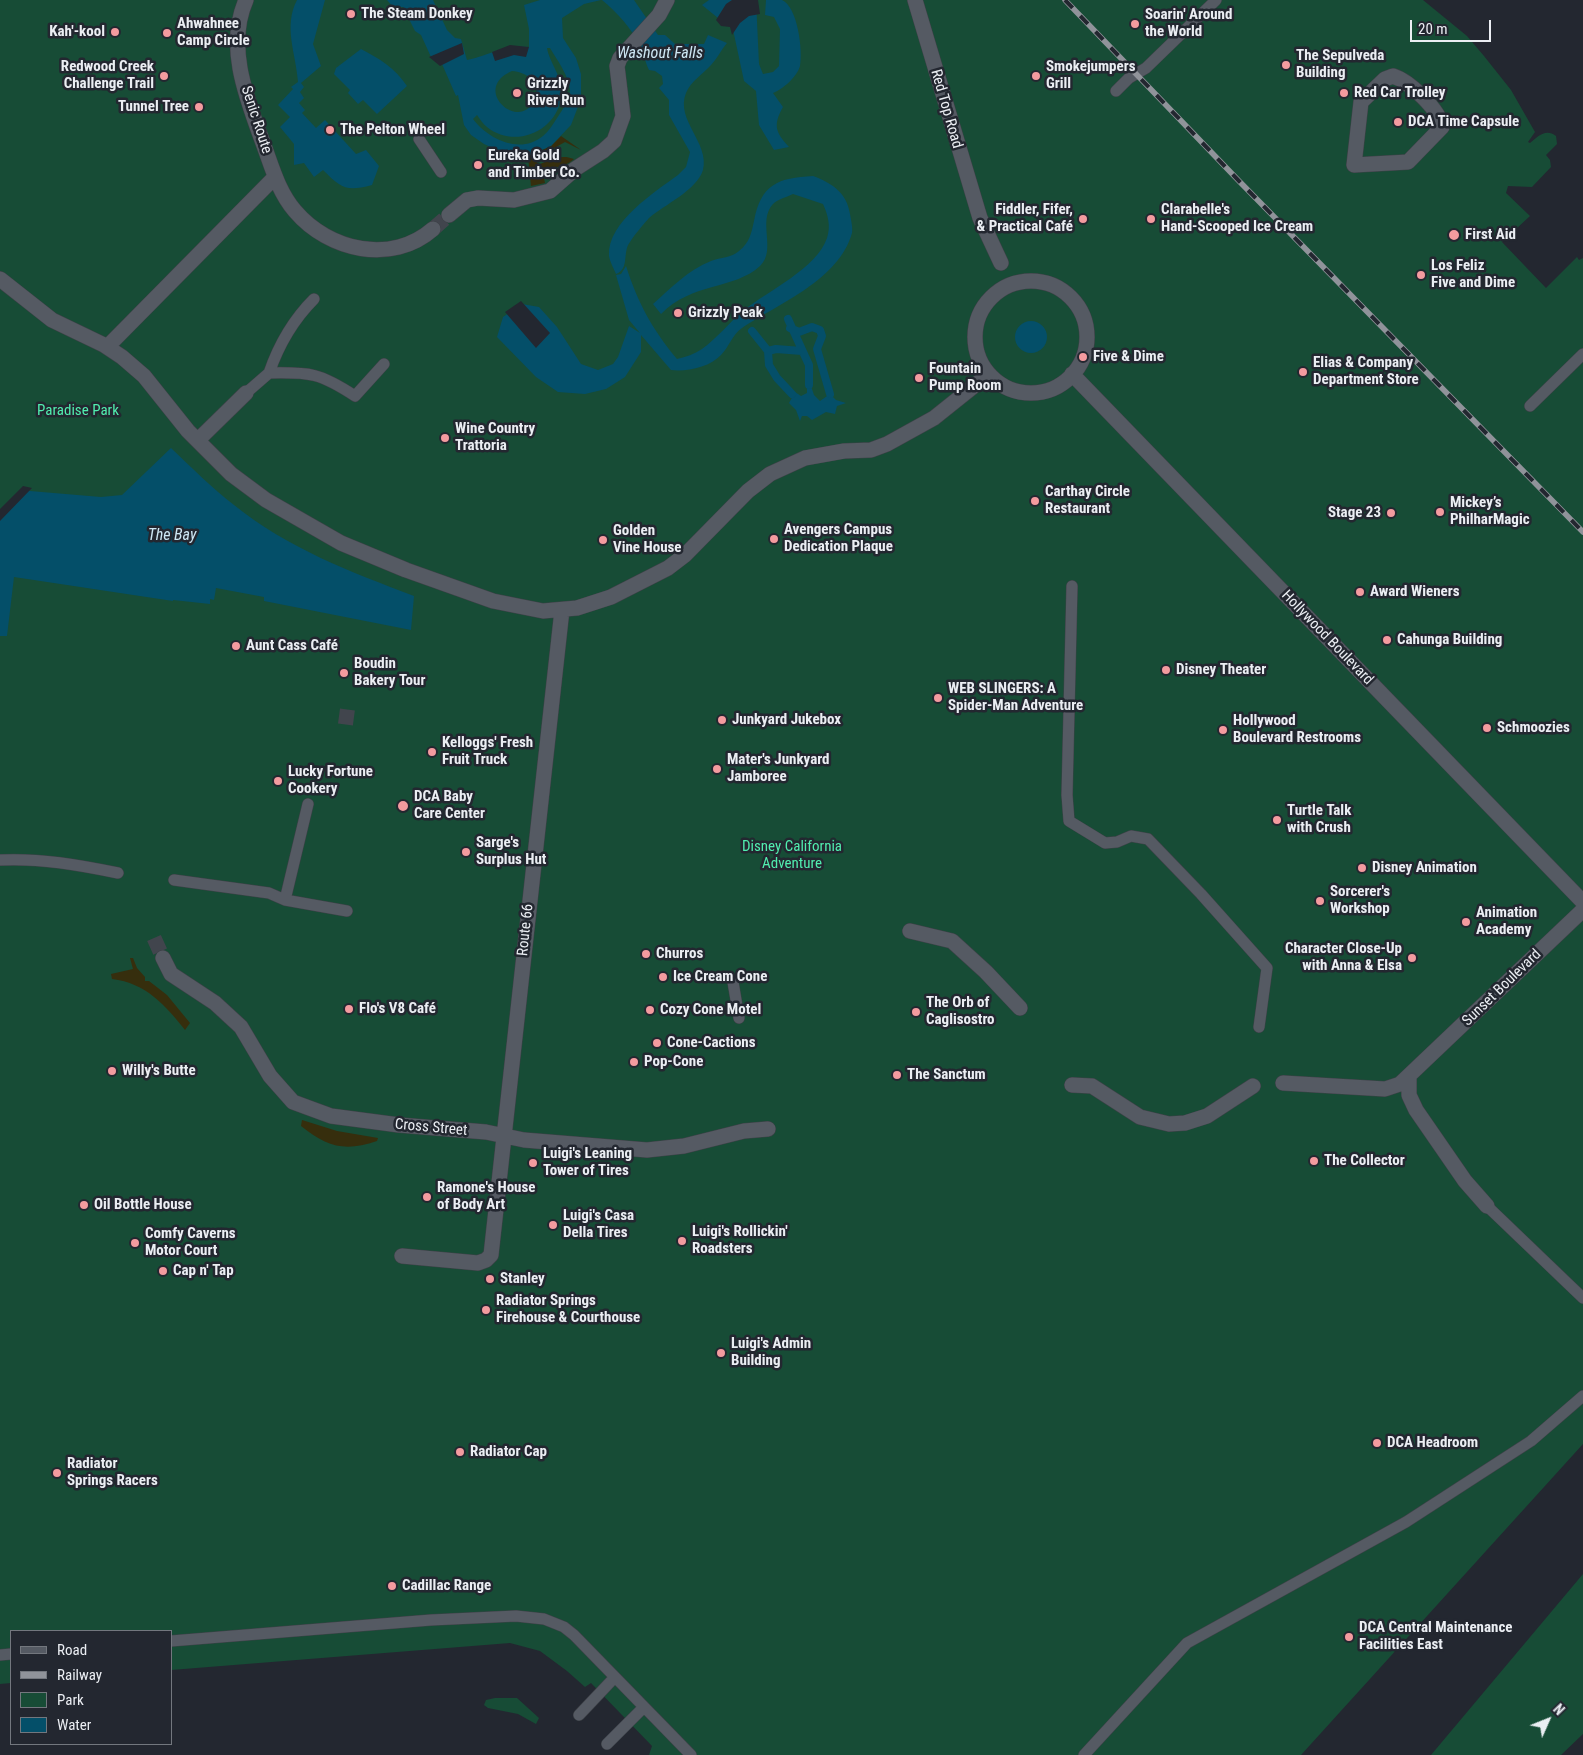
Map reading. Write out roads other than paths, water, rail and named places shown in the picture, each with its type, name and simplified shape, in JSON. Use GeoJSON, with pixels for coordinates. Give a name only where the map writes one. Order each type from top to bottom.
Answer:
{"type":"FeatureCollection","features":[{"type":"Feature","properties":{"kind":"street","name":"Senic Route"},"geometry":{"type":"LineString","coordinates":[[246,0],[239,18],[238,55],[249,107],[275,177],[295,211],[312,228],[341,244],[360,249],[380,250],[403,247],[433,228]]}},
{"type":"Feature","properties":{"kind":"street"},"geometry":{"type":"LineString","coordinates":[[449,215],[467,200],[478,198],[514,200],[550,191],[575,169],[603,152],[614,141],[623,116],[617,66],[627,48],[660,15],[667,0]]}},
{"type":"Feature","properties":{"kind":"street","name":"Red Top Road"},"geometry":{"type":"LineString","coordinates":[[915,0],[982,221],[1000,263]]}},
{"type":"Feature","properties":{"kind":"street"},"geometry":{"type":"LineString","coordinates":[[1393,76],[1404,80],[1441,120],[1442,127],[1408,162],[1354,165],[1361,102],[1385,79],[1393,76]]}},
{"type":"Feature","properties":{"kind":"street"},"geometry":{"type":"LineString","coordinates":[[107,347],[275,177]]}},
{"type":"Feature","properties":{"kind":"street"},"geometry":{"type":"LineString","coordinates":[[0,279],[52,320],[107,347],[144,376],[198,440],[231,474],[266,500],[341,543],[493,601],[543,611],[577,608],[611,597],[668,568],[696,544],[748,491],[770,474],[805,458],[871,450],[883,445],[934,418],[989,374]]}},
{"type":"Feature","properties":{"kind":"street"},"geometry":{"type":"LineString","coordinates":[[1038,282],[1058,288],[1072,299],[1085,325],[1086,344],[1080,363],[1072,374],[1050,389],[1030,393],[1007,387],[989,374],[980,360],[975,342],[980,313],[993,296],[1008,285],[1038,282]]}},
{"type":"Feature","properties":{"kind":"street","name":"Hollywood Boulevard"},"geometry":{"type":"LineString","coordinates":[[1072,374],[1583,902]]}},
{"type":"Feature","properties":{"kind":"street"},"geometry":{"type":"LineString","coordinates":[[198,440],[246,393]]}},
{"type":"Feature","properties":{"kind":"street","name":"Route 66"},"geometry":{"type":"LineString","coordinates":[[402,1256],[478,1263],[486,1260],[491,1250],[562,610]]}},
{"type":"Feature","properties":{"kind":"street","name":"Sunset Boulevard"},"geometry":{"type":"LineString","coordinates":[[1283,1083],[1385,1089],[1400,1084],[1409,1078],[1583,910]]}},
{"type":"Feature","properties":{"kind":"street"},"geometry":{"type":"LineString","coordinates":[[910,931],[952,941],[986,972],[1020,1008]]}},
{"type":"Feature","properties":{"kind":"street","name":"Cross Street"},"geometry":{"type":"LineString","coordinates":[[163,958],[171,974],[215,1003],[242,1027],[270,1076],[293,1102],[331,1116],[399,1126],[486,1132],[503,1137],[647,1150],[684,1146],[744,1131],[768,1129]]}},
{"type":"Feature","properties":{"kind":"street"},"geometry":{"type":"LineString","coordinates":[[1409,1078],[1409,1095],[1412,1102],[1461,1187],[1487,1206]]}},
{"type":"Feature","properties":{"kind":"street"},"geometry":{"type":"LineString","coordinates":[[1072,1085],[1092,1086],[1140,1117],[1169,1124],[1185,1123],[1207,1116],[1253,1086]]}},
{"type":"Feature","properties":{"kind":"lane"},"geometry":{"type":"LineString","coordinates":[[1116,91],[1129,78],[1146,68],[1216,0]]}},
{"type":"Feature","properties":{"kind":"lane"},"geometry":{"type":"LineString","coordinates":[[419,138],[441,172]]}},
{"type":"Feature","properties":{"kind":"lane"},"geometry":{"type":"LineString","coordinates":[[246,393],[269,374],[279,344],[296,317],[314,299]]}},
{"type":"Feature","properties":{"kind":"lane"},"geometry":{"type":"LineString","coordinates":[[1530,406],[1583,354]]}},
{"type":"Feature","properties":{"kind":"lane"},"geometry":{"type":"LineString","coordinates":[[269,374],[306,372],[333,382],[356,396],[384,364]]}},
{"type":"Feature","properties":{"kind":"lane"},"geometry":{"type":"LineString","coordinates":[[1072,586],[1067,795],[1069,821],[1105,843],[1116,842],[1131,836],[1148,839],[1201,894],[1267,968],[1259,1027]]}},
{"type":"Feature","properties":{"kind":"lane"},"geometry":{"type":"LineString","coordinates":[[285,900],[308,804]]}},
{"type":"Feature","properties":{"kind":"lane"},"geometry":{"type":"LineString","coordinates":[[0,860],[25,859],[76,865],[118,873]]}},
{"type":"Feature","properties":{"kind":"lane"},"geometry":{"type":"LineString","coordinates":[[174,880],[269,893],[285,900],[347,911]]}},
{"type":"Feature","properties":{"kind":"lane"},"geometry":{"type":"LineString","coordinates":[[733,982],[739,1018]]}},
{"type":"Feature","properties":{"kind":"lane"},"geometry":{"type":"LineString","coordinates":[[1487,1206],[1567,1285],[1583,1298]]}},
{"type":"Feature","properties":{"kind":"lane"},"geometry":{"type":"LineString","coordinates":[[1084,1755],[1187,1643],[1406,1522],[1531,1442],[1583,1396]]}},
{"type":"Feature","properties":{"kind":"lane"},"geometry":{"type":"LineString","coordinates":[[172,1641],[431,1620],[516,1616],[544,1619],[564,1627],[691,1755]]}},
{"type":"Feature","properties":{"kind":"lane"},"geometry":{"type":"LineString","coordinates":[[579,1715],[615,1677]]}},
{"type":"Feature","properties":{"kind":"lane"},"geometry":{"type":"LineString","coordinates":[[607,1744],[644,1707]]}},
{"type":"Feature","properties":{"kind":"water"},"geometry":{"type":"Polygon","coordinates":[[[297,0],[325,0],[313,44],[321,66],[301,83],[304,87],[300,92],[304,98],[299,103],[305,110],[302,113],[316,128],[325,120],[356,154],[366,150],[379,166],[372,185],[356,188],[344,187],[323,170],[314,177],[304,163],[294,165],[294,144],[280,127],[290,117],[278,105],[293,89],[291,87],[298,82],[291,30],[293,10],[297,0]]]}},
{"type":"Feature","properties":{"kind":"water"},"geometry":{"type":"Polygon","coordinates":[[[387,0],[433,0],[447,30],[455,38],[461,39],[467,60],[511,47],[529,47],[529,29],[524,5],[540,0],[601,0],[584,4],[562,18],[563,38],[576,58],[581,74],[581,99],[571,125],[551,146],[528,156],[506,154],[484,144],[471,135],[464,125],[458,95],[456,96],[442,64],[431,57],[421,35],[415,31],[403,7],[393,7],[387,0]],[[547,48],[562,91],[557,110],[551,120],[543,128],[532,134],[509,137],[487,127],[477,115],[473,119],[487,133],[505,142],[524,144],[534,142],[551,127],[565,105],[570,90],[562,68],[550,48],[547,48]],[[512,71],[500,79],[496,88],[497,97],[502,105],[510,110],[519,112],[528,109],[537,93],[531,79],[522,73],[512,71]]]}},
{"type":"Feature","properties":{"kind":"water","name":"Washout Falls"},"geometry":{"type":"Polygon","coordinates":[[[602,0],[634,0],[658,35],[665,35],[675,44],[704,44],[708,35],[727,43],[713,63],[691,85],[686,93],[685,113],[702,150],[704,160],[700,177],[687,191],[649,218],[630,242],[626,251],[623,268],[616,274],[609,256],[610,243],[616,231],[634,209],[686,167],[690,152],[669,115],[669,100],[659,88],[663,84],[662,76],[655,71],[649,70],[641,47],[629,27],[602,0]]]}},
{"type":"Feature","properties":{"kind":"water"},"geometry":{"type":"Polygon","coordinates":[[[709,0],[756,0],[759,64],[763,74],[773,72],[779,66],[780,29],[774,17],[765,15],[766,0],[782,0],[792,11],[800,40],[800,66],[789,82],[773,93],[783,107],[777,124],[778,132],[789,147],[774,150],[759,125],[756,91],[744,81],[732,25],[718,18],[702,5],[709,0]]]}},
{"type":"Feature","properties":{"kind":"water"},"geometry":{"type":"Polygon","coordinates":[[[361,49],[387,64],[407,86],[377,114],[363,100],[358,104],[348,93],[350,90],[334,74],[336,68],[361,49]]]}},
{"type":"Feature","properties":{"kind":"water"},"geometry":{"type":"Polygon","coordinates":[[[813,176],[838,190],[846,200],[852,224],[852,233],[845,250],[821,277],[806,289],[742,328],[724,352],[711,363],[691,369],[671,370],[641,335],[641,352],[625,377],[606,389],[585,394],[558,392],[536,377],[497,337],[503,317],[522,304],[539,307],[557,327],[581,364],[598,370],[613,364],[618,357],[629,326],[640,333],[629,320],[616,275],[621,274],[626,266],[647,315],[660,337],[677,359],[702,349],[744,310],[803,269],[822,249],[829,229],[823,204],[793,194],[777,201],[769,211],[766,227],[767,252],[760,266],[750,274],[738,279],[686,296],[661,314],[653,304],[695,269],[711,261],[733,255],[743,248],[752,230],[761,199],[773,185],[781,181],[813,176]]]}},
{"type":"Feature","properties":{"kind":"water"},"geometry":{"type":"Polygon","coordinates":[[[1031,321],[1037,322],[1042,326],[1046,331],[1046,343],[1042,348],[1037,352],[1031,353],[1025,352],[1020,348],[1016,343],[1015,337],[1016,331],[1020,326],[1025,322],[1031,321]]]}},
{"type":"Feature","properties":{"kind":"water"},"geometry":{"type":"Polygon","coordinates":[[[807,384],[811,386],[814,395],[820,401],[830,394],[836,400],[846,403],[837,406],[835,414],[826,412],[812,420],[807,416],[802,416],[800,421],[796,410],[789,403],[795,392],[801,396],[807,393],[807,384]]]}},
{"type":"Feature","properties":{"kind":"water","name":"The Bay"},"geometry":{"type":"Polygon","coordinates":[[[171,448],[226,498],[276,534],[320,558],[414,596],[411,630],[264,601],[264,597],[216,588],[214,600],[210,599],[210,604],[173,601],[14,577],[7,636],[0,636],[0,512],[24,488],[30,491],[101,497],[122,495],[171,448]]]}},
{"type":"Feature","properties":{"kind":"waterway"},"geometry":{"type":"LineString","coordinates":[[788,319],[809,365],[809,385]]}},
{"type":"Feature","properties":{"kind":"waterway"},"geometry":{"type":"LineString","coordinates":[[790,328],[799,332],[812,327],[820,330],[822,336],[817,349],[830,394]]}},
{"type":"Feature","properties":{"kind":"waterway"},"geometry":{"type":"LineString","coordinates":[[752,331],[768,351],[769,365],[777,378],[792,394]]}},
{"type":"Feature","properties":{"kind":"waterway"},"geometry":{"type":"LineString","coordinates":[[768,351],[776,349],[802,351]]}},
{"type":"Feature","properties":{"kind":"tunnel"},"geometry":{"type":"LineString","coordinates":[[433,229],[449,215]]}},
{"type":"Feature","properties":{"kind":"tunnel"},"geometry":{"type":"LineString","coordinates":[[339,716],[354,718]]}},
{"type":"Feature","properties":{"kind":"tunnel"},"geometry":{"type":"LineString","coordinates":[[154,938],[163,958]]}},
{"type":"Feature","properties":{"kind":"railway"},"geometry":{"type":"LineString","coordinates":[[1065,0],[1239,181],[1583,532]]}},
{"type":"Feature","properties":{"kind":"place","name":"The Steam Donkey"},"geometry":{"type":"Point","coordinates":[351,14]}},
{"type":"Feature","properties":{"kind":"place","name":"Soarin' Around the World"},"geometry":{"type":"Point","coordinates":[1135,24]}},
{"type":"Feature","properties":{"kind":"place","name":"Kah'-kool"},"geometry":{"type":"Point","coordinates":[115,32]}},
{"type":"Feature","properties":{"kind":"place","name":"Ahwahnee Camp Circle"},"geometry":{"type":"Point","coordinates":[167,33]}},
{"type":"Feature","properties":{"kind":"place","name":"The Sepulveda Building"},"geometry":{"type":"Point","coordinates":[1286,65]}},
{"type":"Feature","properties":{"kind":"place","name":"Redwood Creek Challenge Trail"},"geometry":{"type":"Point","coordinates":[164,76]}},
{"type":"Feature","properties":{"kind":"place","name":"Smokejumpers Grill"},"geometry":{"type":"Point","coordinates":[1036,76]}},
{"type":"Feature","properties":{"kind":"place","name":"Grizzly River Run"},"geometry":{"type":"Point","coordinates":[517,93]}},
{"type":"Feature","properties":{"kind":"place","name":"Red Car Trolley"},"geometry":{"type":"Point","coordinates":[1344,93]}},
{"type":"Feature","properties":{"kind":"place","name":"Tunnel Tree"},"geometry":{"type":"Point","coordinates":[199,107]}},
{"type":"Feature","properties":{"kind":"place","name":"DCA Time Capsule"},"geometry":{"type":"Point","coordinates":[1398,122]}},
{"type":"Feature","properties":{"kind":"place","name":"The Pelton Wheel"},"geometry":{"type":"Point","coordinates":[330,130]}},
{"type":"Feature","properties":{"kind":"place","name":"Eureka Gold and Timber Co."},"geometry":{"type":"Point","coordinates":[478,165]}},
{"type":"Feature","properties":{"kind":"place","name":"Fiddler, Fifer, & Practical Café"},"geometry":{"type":"Point","coordinates":[1083,219]}},
{"type":"Feature","properties":{"kind":"place","name":"Clarabelle's Hand-Scooped Ice Cream"},"geometry":{"type":"Point","coordinates":[1151,219]}},
{"type":"Feature","properties":{"kind":"place","name":"First Aid"},"geometry":{"type":"Point","coordinates":[1454,235]}},
{"type":"Feature","properties":{"kind":"place","name":"Los Feliz Five and Dime"},"geometry":{"type":"Point","coordinates":[1421,275]}},
{"type":"Feature","properties":{"kind":"place","name":"Grizzly Peak"},"geometry":{"type":"Point","coordinates":[678,313]}},
{"type":"Feature","properties":{"kind":"place","name":"Five & Dime"},"geometry":{"type":"Point","coordinates":[1083,357]}},
{"type":"Feature","properties":{"kind":"place","name":"Elias & Company Department Store"},"geometry":{"type":"Point","coordinates":[1303,372]}},
{"type":"Feature","properties":{"kind":"place","name":"Fountain Pump Room"},"geometry":{"type":"Point","coordinates":[919,378]}},
{"type":"Feature","properties":{"kind":"place","name":"Wine Country Trattoria"},"geometry":{"type":"Point","coordinates":[445,438]}},
{"type":"Feature","properties":{"kind":"place","name":"Carthay Circle Restaurant"},"geometry":{"type":"Point","coordinates":[1035,501]}},
{"type":"Feature","properties":{"kind":"place","name":"Mickey’s PhilharMagic"},"geometry":{"type":"Point","coordinates":[1440,512]}},
{"type":"Feature","properties":{"kind":"place","name":"Stage 23"},"geometry":{"type":"Point","coordinates":[1391,513]}},
{"type":"Feature","properties":{"kind":"place","name":"Avengers Campus Dedication Plaque"},"geometry":{"type":"Point","coordinates":[774,539]}},
{"type":"Feature","properties":{"kind":"place","name":"Golden Vine House"},"geometry":{"type":"Point","coordinates":[603,540]}},
{"type":"Feature","properties":{"kind":"place","name":"Award Wieners"},"geometry":{"type":"Point","coordinates":[1360,592]}},
{"type":"Feature","properties":{"kind":"place","name":"Cahunga Building"},"geometry":{"type":"Point","coordinates":[1387,640]}},
{"type":"Feature","properties":{"kind":"place","name":"Aunt Cass Café"},"geometry":{"type":"Point","coordinates":[236,646]}},
{"type":"Feature","properties":{"kind":"place","name":"Disney Theater"},"geometry":{"type":"Point","coordinates":[1166,670]}},
{"type":"Feature","properties":{"kind":"place","name":"Boudin Bakery Tour"},"geometry":{"type":"Point","coordinates":[344,673]}},
{"type":"Feature","properties":{"kind":"place","name":"WEB SLINGERS: A Spider-Man Adventure"},"geometry":{"type":"Point","coordinates":[938,698]}},
{"type":"Feature","properties":{"kind":"place","name":"Junkyard Jukebox"},"geometry":{"type":"Point","coordinates":[722,720]}},
{"type":"Feature","properties":{"kind":"place","name":"Schmoozies"},"geometry":{"type":"Point","coordinates":[1487,728]}},
{"type":"Feature","properties":{"kind":"place","name":"Hollywood Boulevard Restrooms"},"geometry":{"type":"Point","coordinates":[1223,730]}},
{"type":"Feature","properties":{"kind":"place","name":"Kelloggs' Fresh Fruit Truck"},"geometry":{"type":"Point","coordinates":[432,752]}},
{"type":"Feature","properties":{"kind":"place","name":"Mater's Junkyard Jamboree"},"geometry":{"type":"Point","coordinates":[717,769]}},
{"type":"Feature","properties":{"kind":"place","name":"Lucky Fortune Cookery"},"geometry":{"type":"Point","coordinates":[278,781]}},
{"type":"Feature","properties":{"kind":"place","name":"DCA Baby Care Center"},"geometry":{"type":"Point","coordinates":[403,806]}},
{"type":"Feature","properties":{"kind":"place","name":"Turtle Talk with Crush"},"geometry":{"type":"Point","coordinates":[1277,820]}},
{"type":"Feature","properties":{"kind":"place","name":"Sarge's Surplus Hut"},"geometry":{"type":"Point","coordinates":[466,852]}},
{"type":"Feature","properties":{"kind":"place","name":"Disney Animation"},"geometry":{"type":"Point","coordinates":[1362,868]}},
{"type":"Feature","properties":{"kind":"place","name":"Sorcerer's Workshop"},"geometry":{"type":"Point","coordinates":[1320,901]}},
{"type":"Feature","properties":{"kind":"place","name":"Animation Academy"},"geometry":{"type":"Point","coordinates":[1466,922]}},
{"type":"Feature","properties":{"kind":"place","name":"Churros"},"geometry":{"type":"Point","coordinates":[646,954]}},
{"type":"Feature","properties":{"kind":"place","name":"Character Close-Up with Anna & Elsa"},"geometry":{"type":"Point","coordinates":[1412,958]}},
{"type":"Feature","properties":{"kind":"place","name":"Ice Cream Cone"},"geometry":{"type":"Point","coordinates":[663,977]}},
{"type":"Feature","properties":{"kind":"place","name":"Flo's V8 Café"},"geometry":{"type":"Point","coordinates":[349,1009]}},
{"type":"Feature","properties":{"kind":"place","name":"Cozy Cone Motel"},"geometry":{"type":"Point","coordinates":[650,1010]}},
{"type":"Feature","properties":{"kind":"place","name":"The Orb of Caglisostro"},"geometry":{"type":"Point","coordinates":[916,1012]}},
{"type":"Feature","properties":{"kind":"place","name":"Cone-Cactions"},"geometry":{"type":"Point","coordinates":[657,1043]}},
{"type":"Feature","properties":{"kind":"place","name":"Pop-Cone"},"geometry":{"type":"Point","coordinates":[634,1062]}},
{"type":"Feature","properties":{"kind":"place","name":"Willy's Butte"},"geometry":{"type":"Point","coordinates":[112,1071]}},
{"type":"Feature","properties":{"kind":"place","name":"The Sanctum"},"geometry":{"type":"Point","coordinates":[897,1075]}},
{"type":"Feature","properties":{"kind":"place","name":"The Collector"},"geometry":{"type":"Point","coordinates":[1314,1161]}},
{"type":"Feature","properties":{"kind":"place","name":"Luigi's Leaning Tower of Tires"},"geometry":{"type":"Point","coordinates":[533,1163]}},
{"type":"Feature","properties":{"kind":"place","name":"Ramone's House of Body Art"},"geometry":{"type":"Point","coordinates":[427,1197]}},
{"type":"Feature","properties":{"kind":"place","name":"Oil Bottle House"},"geometry":{"type":"Point","coordinates":[84,1205]}},
{"type":"Feature","properties":{"kind":"place","name":"Luigi's Casa Della Tires"},"geometry":{"type":"Point","coordinates":[553,1225]}},
{"type":"Feature","properties":{"kind":"place","name":"Luigi's Rollickin' Roadsters"},"geometry":{"type":"Point","coordinates":[682,1241]}},
{"type":"Feature","properties":{"kind":"place","name":"Comfy Caverns Motor Court"},"geometry":{"type":"Point","coordinates":[135,1243]}},
{"type":"Feature","properties":{"kind":"place","name":"Cap n' Tap"},"geometry":{"type":"Point","coordinates":[163,1271]}},
{"type":"Feature","properties":{"kind":"place","name":"Stanley"},"geometry":{"type":"Point","coordinates":[490,1279]}},
{"type":"Feature","properties":{"kind":"place","name":"Radiator Springs Firehouse & Courthouse"},"geometry":{"type":"Point","coordinates":[486,1310]}},
{"type":"Feature","properties":{"kind":"place","name":"Luigi's Admin Building"},"geometry":{"type":"Point","coordinates":[721,1353]}},
{"type":"Feature","properties":{"kind":"place","name":"DCA Headroom"},"geometry":{"type":"Point","coordinates":[1377,1443]}},
{"type":"Feature","properties":{"kind":"place","name":"Radiator Cap"},"geometry":{"type":"Point","coordinates":[460,1452]}},
{"type":"Feature","properties":{"kind":"place","name":"Radiator Springs Racers"},"geometry":{"type":"Point","coordinates":[57,1473]}},
{"type":"Feature","properties":{"kind":"place","name":"Cadillac Range"},"geometry":{"type":"Point","coordinates":[392,1586]}},
{"type":"Feature","properties":{"kind":"place","name":"DCA Central Maintenance Facilities East"},"geometry":{"type":"Point","coordinates":[1349,1637]}},
{"type":"Feature","properties":{"kind":"park label","name":"Paradise Park"},"geometry":{"type":"Point","coordinates":[78,411]}},
{"type":"Feature","properties":{"kind":"park label","name":"Disney California Adventure"},"geometry":{"type":"Point","coordinates":[792,856]}}]}
